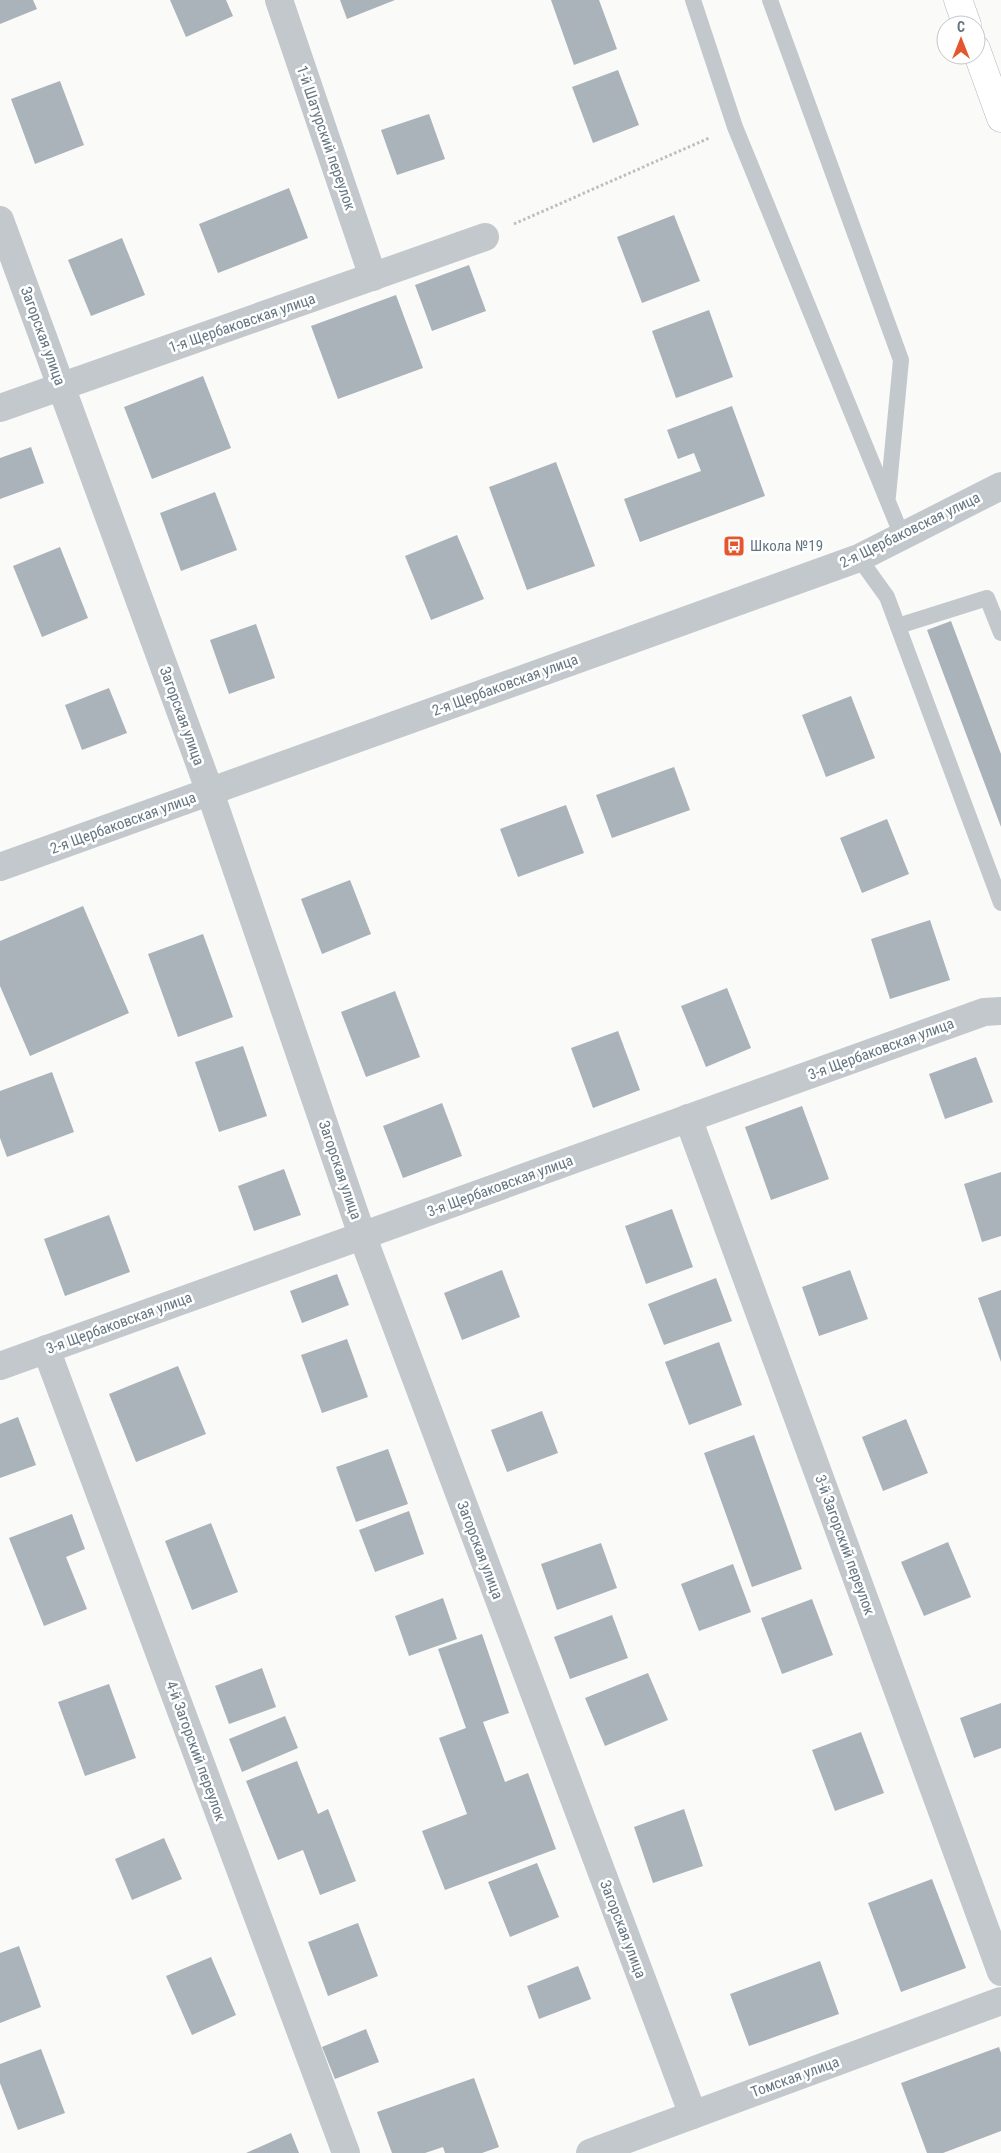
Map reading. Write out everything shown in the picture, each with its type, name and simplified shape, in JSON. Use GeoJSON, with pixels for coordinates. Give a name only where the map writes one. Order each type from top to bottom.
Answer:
{"type":"FeatureCollection","features":[{"type":"Feature","properties":{"kind":"main road"},"geometry":{"type":"LineString","coordinates":[[958,0],[963,15]]}},
{"type":"Feature","properties":{"kind":"main road"},"geometry":{"type":"LineString","coordinates":[[982,65],[1001,118]]}},
{"type":"Feature","properties":{"kind":"street","name":"1-й Шатурский переулок"},"geometry":{"type":"LineString","coordinates":[[279,0],[374,277]]}},
{"type":"Feature","properties":{"kind":"street","name":"Загорская улица"},"geometry":{"type":"LineString","coordinates":[[0,220],[210,792],[362,1235],[693,2115]]}},
{"type":"Feature","properties":{"kind":"street","name":"1-я Щербаковская улица"},"geometry":{"type":"LineString","coordinates":[[0,408],[485,237]]}},
{"type":"Feature","properties":{"kind":"street","name":"2-я Щербаковская улица"},"geometry":{"type":"LineString","coordinates":[[0,867],[859,558],[1001,486]]}},
{"type":"Feature","properties":{"kind":"street","name":"3-я Щербаковская улица"},"geometry":{"type":"LineString","coordinates":[[0,1366],[984,1012],[1001,1011]]}},
{"type":"Feature","properties":{"kind":"street","name":"3-й Загорский переулок"},"geometry":{"type":"LineString","coordinates":[[688,1118],[1001,1972]]}},
{"type":"Feature","properties":{"kind":"street","name":"4-й Загорский переулок"},"geometry":{"type":"LineString","coordinates":[[46,1349],[346,2153]]}},
{"type":"Feature","properties":{"kind":"street","name":"Томская улица"},"geometry":{"type":"LineString","coordinates":[[590,2153],[1001,2001]]}},
{"type":"Feature","properties":{"kind":"lane"},"geometry":{"type":"LineString","coordinates":[[693,0],[735,127],[902,536]]}},
{"type":"Feature","properties":{"kind":"lane"},"geometry":{"type":"LineString","coordinates":[[770,0],[901,360],[888,500]]}},
{"type":"Feature","properties":{"kind":"lane"},"geometry":{"type":"LineString","coordinates":[[859,558],[887,597],[1001,903]]}},
{"type":"Feature","properties":{"kind":"lane"},"geometry":{"type":"LineString","coordinates":[[898,626],[987,598],[1001,633]]}},
{"type":"Feature","properties":{"kind":"path"},"geometry":{"type":"LineString","coordinates":[[485,237],[735,127]]}},
{"type":"Feature","properties":{"kind":"building"},"geometry":{"type":"Polygon","coordinates":[[[0,0],[33,0],[37,9],[0,24],[0,0]]]}},
{"type":"Feature","properties":{"kind":"building"},"geometry":{"type":"Polygon","coordinates":[[[170,0],[226,0],[233,16],[186,37],[170,0]]]}},
{"type":"Feature","properties":{"kind":"building"},"geometry":{"type":"Polygon","coordinates":[[[340,0],[395,0],[347,19],[340,0]]]}},
{"type":"Feature","properties":{"kind":"building"},"geometry":{"type":"Polygon","coordinates":[[[551,0],[599,0],[617,49],[574,65],[551,0]]]}},
{"type":"Feature","properties":{"kind":"building"},"geometry":{"type":"Polygon","coordinates":[[[618,70],[639,125],[593,143],[572,87],[618,70]]]}},
{"type":"Feature","properties":{"kind":"building"},"geometry":{"type":"Polygon","coordinates":[[[60,81],[84,145],[35,164],[11,99],[60,81]]]}},
{"type":"Feature","properties":{"kind":"building"},"geometry":{"type":"Polygon","coordinates":[[[429,114],[445,159],[397,175],[381,130],[429,114]]]}},
{"type":"Feature","properties":{"kind":"building"},"geometry":{"type":"Polygon","coordinates":[[[289,188],[308,238],[218,273],[199,224],[289,188]]]}},
{"type":"Feature","properties":{"kind":"building"},"geometry":{"type":"Polygon","coordinates":[[[674,215],[700,281],[642,303],[617,237],[674,215]]]}},
{"type":"Feature","properties":{"kind":"building"},"geometry":{"type":"Polygon","coordinates":[[[122,238],[145,295],[91,316],[68,260],[122,238]]]}},
{"type":"Feature","properties":{"kind":"building"},"geometry":{"type":"Polygon","coordinates":[[[469,265],[486,311],[432,331],[415,285],[469,265]]]}},
{"type":"Feature","properties":{"kind":"building"},"geometry":{"type":"Polygon","coordinates":[[[396,295],[423,368],[338,399],[311,326],[396,295]]]}},
{"type":"Feature","properties":{"kind":"building"},"geometry":{"type":"Polygon","coordinates":[[[709,310],[733,377],[676,398],[652,331],[709,310]]]}},
{"type":"Feature","properties":{"kind":"building"},"geometry":{"type":"Polygon","coordinates":[[[203,376],[231,448],[152,479],[124,407],[203,376]]]}},
{"type":"Feature","properties":{"kind":"building"},"geometry":{"type":"Polygon","coordinates":[[[732,406],[765,496],[640,542],[624,499],[701,471],[694,453],[678,459],[667,430],[732,406]]]}},
{"type":"Feature","properties":{"kind":"building"},"geometry":{"type":"Polygon","coordinates":[[[31,447],[44,483],[0,499],[0,458],[31,447]]]}},
{"type":"Feature","properties":{"kind":"building"},"geometry":{"type":"Polygon","coordinates":[[[556,462],[595,566],[527,590],[489,487],[556,462]]]}},
{"type":"Feature","properties":{"kind":"building"},"geometry":{"type":"Polygon","coordinates":[[[215,492],[237,550],[181,571],[160,513],[215,492]]]}},
{"type":"Feature","properties":{"kind":"building"},"geometry":{"type":"Polygon","coordinates":[[[457,535],[484,599],[431,620],[405,556],[457,535]]]}},
{"type":"Feature","properties":{"kind":"building"},"geometry":{"type":"Polygon","coordinates":[[[60,547],[88,618],[42,637],[13,566],[60,547]]]}},
{"type":"Feature","properties":{"kind":"building"},"geometry":{"type":"Polygon","coordinates":[[[951,621],[1001,754],[1001,827],[927,630],[951,621]]]}},
{"type":"Feature","properties":{"kind":"building"},"geometry":{"type":"Polygon","coordinates":[[[256,624],[275,678],[229,694],[210,640],[256,624]]]}},
{"type":"Feature","properties":{"kind":"building"},"geometry":{"type":"Polygon","coordinates":[[[109,688],[127,733],[82,750],[65,705],[109,688]]]}},
{"type":"Feature","properties":{"kind":"building"},"geometry":{"type":"Polygon","coordinates":[[[851,696],[875,758],[826,777],[802,715],[851,696]]]}},
{"type":"Feature","properties":{"kind":"building"},"geometry":{"type":"Polygon","coordinates":[[[674,767],[690,810],[612,838],[596,795],[674,767]]]}},
{"type":"Feature","properties":{"kind":"building"},"geometry":{"type":"Polygon","coordinates":[[[566,805],[584,853],[518,877],[500,829],[566,805]]]}},
{"type":"Feature","properties":{"kind":"building"},"geometry":{"type":"Polygon","coordinates":[[[887,819],[909,874],[862,893],[840,838],[887,819]]]}},
{"type":"Feature","properties":{"kind":"building"},"geometry":{"type":"Polygon","coordinates":[[[350,880],[371,934],[322,954],[301,899],[350,880]]]}},
{"type":"Feature","properties":{"kind":"building"},"geometry":{"type":"Polygon","coordinates":[[[83,906],[129,1013],[30,1056],[0,986],[0,941],[83,906]]]}},
{"type":"Feature","properties":{"kind":"building"},"geometry":{"type":"Polygon","coordinates":[[[930,920],[950,980],[890,999],[871,939],[930,920]]]}},
{"type":"Feature","properties":{"kind":"building"},"geometry":{"type":"Polygon","coordinates":[[[203,934],[233,1017],[178,1037],[148,954],[203,934]]]}},
{"type":"Feature","properties":{"kind":"building"},"geometry":{"type":"Polygon","coordinates":[[[727,988],[751,1048],[706,1067],[681,1006],[727,988]]]}},
{"type":"Feature","properties":{"kind":"building"},"geometry":{"type":"Polygon","coordinates":[[[395,991],[420,1057],[366,1077],[341,1012],[395,991]]]}},
{"type":"Feature","properties":{"kind":"building"},"geometry":{"type":"Polygon","coordinates":[[[618,1031],[640,1090],[593,1108],[571,1048],[618,1031]]]}},
{"type":"Feature","properties":{"kind":"building"},"geometry":{"type":"Polygon","coordinates":[[[243,1046],[267,1116],[219,1132],[195,1062],[243,1046]]]}},
{"type":"Feature","properties":{"kind":"building"},"geometry":{"type":"Polygon","coordinates":[[[976,1057],[993,1102],[945,1119],[929,1074],[976,1057]]]}},
{"type":"Feature","properties":{"kind":"building"},"geometry":{"type":"Polygon","coordinates":[[[52,1072],[74,1132],[7,1157],[0,1138],[0,1091],[52,1072]]]}},
{"type":"Feature","properties":{"kind":"building"},"geometry":{"type":"Polygon","coordinates":[[[442,1103],[462,1156],[403,1178],[383,1126],[442,1103]]]}},
{"type":"Feature","properties":{"kind":"building"},"geometry":{"type":"Polygon","coordinates":[[[802,1106],[829,1179],[771,1200],[745,1127],[802,1106]]]}},
{"type":"Feature","properties":{"kind":"building"},"geometry":{"type":"Polygon","coordinates":[[[284,1169],[301,1215],[254,1231],[238,1186],[284,1169]]]}},
{"type":"Feature","properties":{"kind":"building"},"geometry":{"type":"Polygon","coordinates":[[[1001,1172],[1001,1236],[982,1242],[964,1184],[1001,1172]]]}},
{"type":"Feature","properties":{"kind":"building"},"geometry":{"type":"Polygon","coordinates":[[[672,1209],[693,1267],[646,1284],[625,1226],[672,1209]]]}},
{"type":"Feature","properties":{"kind":"building"},"geometry":{"type":"Polygon","coordinates":[[[109,1215],[130,1272],[65,1296],[44,1239],[109,1215]]]}},
{"type":"Feature","properties":{"kind":"building"},"geometry":{"type":"Polygon","coordinates":[[[502,1270],[520,1317],[462,1340],[444,1293],[502,1270]]]}},
{"type":"Feature","properties":{"kind":"building"},"geometry":{"type":"Polygon","coordinates":[[[850,1270],[868,1319],[819,1336],[802,1287],[850,1270]]]}},
{"type":"Feature","properties":{"kind":"building"},"geometry":{"type":"Polygon","coordinates":[[[337,1274],[349,1305],[302,1323],[290,1291],[337,1274]]]}},
{"type":"Feature","properties":{"kind":"building"},"geometry":{"type":"Polygon","coordinates":[[[716,1278],[732,1321],[664,1345],[648,1304],[716,1278]]]}},
{"type":"Feature","properties":{"kind":"building"},"geometry":{"type":"Polygon","coordinates":[[[1001,1290],[1001,1362],[978,1298],[1001,1290]]]}},
{"type":"Feature","properties":{"kind":"building"},"geometry":{"type":"Polygon","coordinates":[[[347,1339],[368,1397],[322,1413],[301,1355],[347,1339]]]}},
{"type":"Feature","properties":{"kind":"building"},"geometry":{"type":"Polygon","coordinates":[[[719,1342],[742,1405],[689,1425],[665,1362],[719,1342]]]}},
{"type":"Feature","properties":{"kind":"building"},"geometry":{"type":"Polygon","coordinates":[[[178,1366],[206,1434],[136,1462],[109,1394],[178,1366]]]}},
{"type":"Feature","properties":{"kind":"building"},"geometry":{"type":"Polygon","coordinates":[[[542,1411],[558,1453],[507,1472],[491,1430],[542,1411]]]}},
{"type":"Feature","properties":{"kind":"building"},"geometry":{"type":"Polygon","coordinates":[[[18,1417],[36,1465],[0,1478],[0,1424],[18,1417]]]}},
{"type":"Feature","properties":{"kind":"building"},"geometry":{"type":"Polygon","coordinates":[[[906,1419],[928,1473],[883,1491],[862,1437],[906,1419]]]}},
{"type":"Feature","properties":{"kind":"building"},"geometry":{"type":"Polygon","coordinates":[[[754,1435],[802,1569],[752,1587],[704,1453],[754,1435]]]}},
{"type":"Feature","properties":{"kind":"building"},"geometry":{"type":"Polygon","coordinates":[[[388,1449],[408,1504],[356,1522],[336,1467],[388,1449]]]}},
{"type":"Feature","properties":{"kind":"building"},"geometry":{"type":"Polygon","coordinates":[[[409,1511],[424,1554],[375,1572],[359,1530],[409,1511]]]}},
{"type":"Feature","properties":{"kind":"building"},"geometry":{"type":"Polygon","coordinates":[[[72,1514],[85,1549],[66,1557],[87,1609],[44,1626],[9,1538],[72,1514]]]}},
{"type":"Feature","properties":{"kind":"building"},"geometry":{"type":"Polygon","coordinates":[[[211,1523],[238,1592],[192,1610],[165,1541],[211,1523]]]}},
{"type":"Feature","properties":{"kind":"building"},"geometry":{"type":"Polygon","coordinates":[[[948,1542],[971,1597],[924,1616],[901,1562],[948,1542]]]}},
{"type":"Feature","properties":{"kind":"building"},"geometry":{"type":"Polygon","coordinates":[[[601,1543],[617,1588],[557,1610],[541,1564],[601,1543]]]}},
{"type":"Feature","properties":{"kind":"building"},"geometry":{"type":"Polygon","coordinates":[[[733,1564],[751,1612],[699,1631],[681,1584],[733,1564]]]}},
{"type":"Feature","properties":{"kind":"building"},"geometry":{"type":"Polygon","coordinates":[[[443,1598],[457,1639],[409,1656],[395,1616],[443,1598]]]}},
{"type":"Feature","properties":{"kind":"building"},"geometry":{"type":"Polygon","coordinates":[[[812,1599],[833,1655],[782,1674],[761,1618],[812,1599]]]}},
{"type":"Feature","properties":{"kind":"building"},"geometry":{"type":"Polygon","coordinates":[[[612,1615],[628,1658],[570,1679],[554,1637],[612,1615]]]}},
{"type":"Feature","properties":{"kind":"building"},"geometry":{"type":"Polygon","coordinates":[[[482,1634],[509,1713],[483,1722],[505,1782],[528,1773],[556,1849],[445,1890],[422,1831],[467,1814],[439,1738],[466,1728],[438,1649],[482,1634]]]}},
{"type":"Feature","properties":{"kind":"building"},"geometry":{"type":"Polygon","coordinates":[[[262,1668],[276,1707],[229,1724],[215,1686],[262,1668]]]}},
{"type":"Feature","properties":{"kind":"building"},"geometry":{"type":"Polygon","coordinates":[[[648,1673],[668,1720],[605,1746],[585,1698],[648,1673]]]}},
{"type":"Feature","properties":{"kind":"building"},"geometry":{"type":"Polygon","coordinates":[[[109,1684],[136,1758],[85,1776],[58,1702],[109,1684]]]}},
{"type":"Feature","properties":{"kind":"building"},"geometry":{"type":"Polygon","coordinates":[[[1001,1703],[1001,1748],[974,1758],[960,1718],[1001,1703]]]}},
{"type":"Feature","properties":{"kind":"building"},"geometry":{"type":"Polygon","coordinates":[[[285,1716],[298,1748],[242,1772],[229,1739],[285,1716]]]}},
{"type":"Feature","properties":{"kind":"building"},"geometry":{"type":"Polygon","coordinates":[[[861,1732],[884,1793],[835,1811],[812,1750],[861,1732]]]}},
{"type":"Feature","properties":{"kind":"building"},"geometry":{"type":"Polygon","coordinates":[[[297,1761],[318,1814],[328,1809],[356,1881],[320,1895],[303,1850],[278,1860],[246,1781],[297,1761]]]}},
{"type":"Feature","properties":{"kind":"building"},"geometry":{"type":"Polygon","coordinates":[[[684,1809],[703,1866],[653,1883],[634,1827],[684,1809]]]}},
{"type":"Feature","properties":{"kind":"building"},"geometry":{"type":"Polygon","coordinates":[[[164,1838],[182,1879],[132,1900],[115,1859],[164,1838]]]}},
{"type":"Feature","properties":{"kind":"building"},"geometry":{"type":"Polygon","coordinates":[[[537,1863],[559,1917],[510,1937],[488,1882],[537,1863]]]}},
{"type":"Feature","properties":{"kind":"building"},"geometry":{"type":"Polygon","coordinates":[[[932,1879],[966,1968],[901,1992],[868,1903],[932,1879]]]}},
{"type":"Feature","properties":{"kind":"building"},"geometry":{"type":"Polygon","coordinates":[[[358,1923],[378,1976],[328,1996],[308,1942],[358,1923]]]}},
{"type":"Feature","properties":{"kind":"building"},"geometry":{"type":"Polygon","coordinates":[[[19,1946],[41,2007],[0,2023],[0,1953],[19,1946]]]}},
{"type":"Feature","properties":{"kind":"building"},"geometry":{"type":"Polygon","coordinates":[[[211,1957],[236,2015],[192,2035],[166,1976],[211,1957]]]}},
{"type":"Feature","properties":{"kind":"building"},"geometry":{"type":"Polygon","coordinates":[[[820,1961],[839,2014],[749,2046],[730,1994],[820,1961]]]}},
{"type":"Feature","properties":{"kind":"building"},"geometry":{"type":"Polygon","coordinates":[[[578,1966],[591,1999],[539,2019],[527,1986],[578,1966]]]}},
{"type":"Feature","properties":{"kind":"building"},"geometry":{"type":"Polygon","coordinates":[[[366,2029],[379,2062],[335,2079],[322,2047],[366,2029]]]}},
{"type":"Feature","properties":{"kind":"building"},"geometry":{"type":"Polygon","coordinates":[[[999,2047],[1001,2053],[1001,2131],[943,2153],[927,2153],[901,2083],[999,2047]]]}},
{"type":"Feature","properties":{"kind":"building"},"geometry":{"type":"Polygon","coordinates":[[[41,2049],[65,2113],[18,2130],[0,2083],[0,2064],[41,2049]]]}},
{"type":"Feature","properties":{"kind":"building"},"geometry":{"type":"Polygon","coordinates":[[[474,2078],[499,2147],[482,2153],[445,2153],[443,2147],[425,2153],[392,2153],[377,2112],[474,2078]]]}},
{"type":"Feature","properties":{"kind":"building"},"geometry":{"type":"Polygon","coordinates":[[[291,2133],[299,2153],[246,2153],[291,2133]]]}},
{"type":"Feature","properties":{"kind":"place","name":"Школа №19"},"geometry":{"type":"Point","coordinates":[734,546]}}]}
